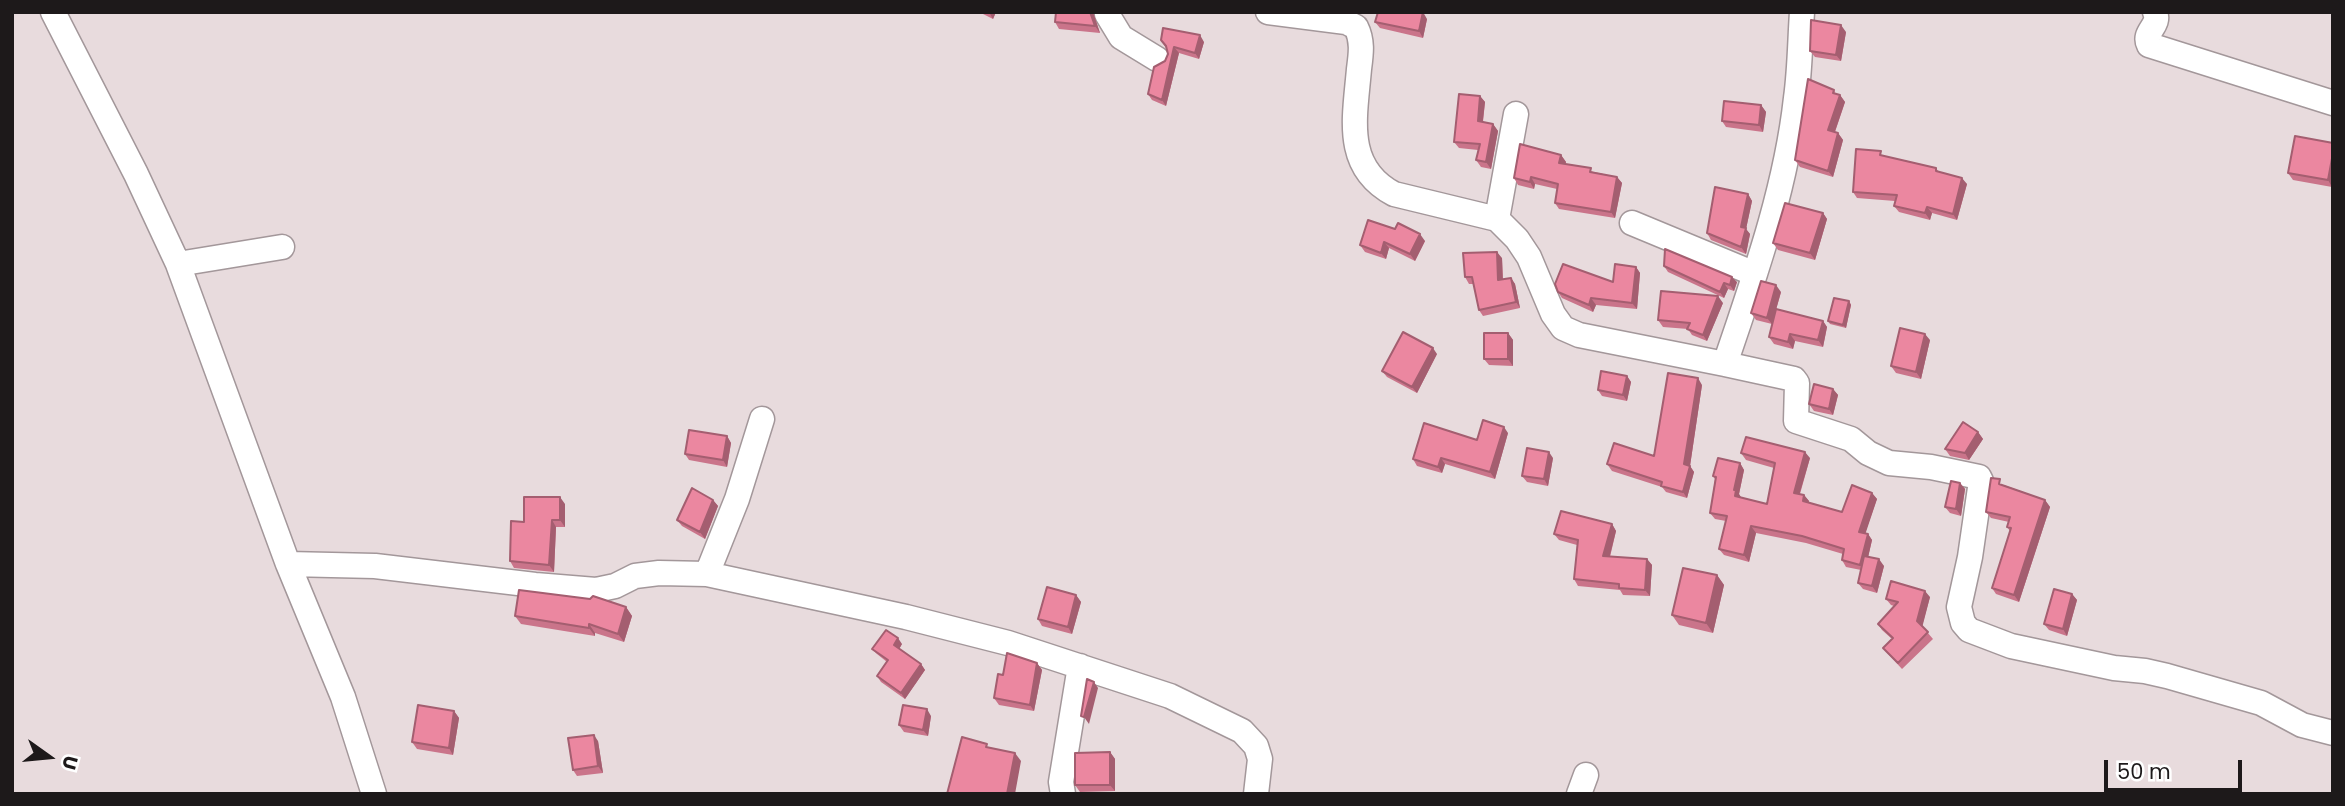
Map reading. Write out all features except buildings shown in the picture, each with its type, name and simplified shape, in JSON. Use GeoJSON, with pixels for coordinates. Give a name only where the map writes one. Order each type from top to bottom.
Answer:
{"type":"FeatureCollection","features":[{"type":"Feature","properties":{"kind":"street"},"geometry":{"type":"LineString","coordinates":[[53,12],[130,161],[178,264],[288,564],[343,697],[374,794]]}},
{"type":"Feature","properties":{"kind":"street"},"geometry":{"type":"LineString","coordinates":[[1108,12],[1121,37],[1157,59]]}},
{"type":"Feature","properties":{"kind":"street"},"geometry":{"type":"LineString","coordinates":[[1268,12],[1346,22],[1356,27],[1362,45],[1354,133],[1359,155],[1367,172],[1379,187],[1394,194],[1497,219],[1517,239],[1529,257],[1553,314],[1563,328],[1579,335],[1794,379],[1797,383],[1796,421],[1851,439],[1876,458],[1889,463],[1931,467],[1979,477],[1981,481],[1970,557],[1959,607],[1963,623],[1969,630],[2011,646],[2114,668],[2167,676],[2260,703],[2302,725],[2333,733]]}},
{"type":"Feature","properties":{"kind":"street"},"geometry":{"type":"LineString","coordinates":[[1726,364],[1755,274],[1785,163],[1796,99],[1802,12]]}},
{"type":"Feature","properties":{"kind":"street"},"geometry":{"type":"LineString","coordinates":[[2155,12],[2156,24],[2147,34],[2149,45],[2333,103]]}},
{"type":"Feature","properties":{"kind":"street"},"geometry":{"type":"LineString","coordinates":[[1497,219],[1516,114]]}},
{"type":"Feature","properties":{"kind":"street"},"geometry":{"type":"LineString","coordinates":[[1632,223],[1755,274]]}},
{"type":"Feature","properties":{"kind":"street"},"geometry":{"type":"LineString","coordinates":[[178,264],[282,247]]}},
{"type":"Feature","properties":{"kind":"street"},"geometry":{"type":"LineString","coordinates":[[707,573],[737,499],[762,419]]}},
{"type":"Feature","properties":{"kind":"street"},"geometry":{"type":"LineString","coordinates":[[288,564],[374,566],[596,590],[615,586],[635,576],[707,573],[919,620],[1008,643],[1170,696],[1242,731],[1256,746],[1260,759],[1256,794]]}},
{"type":"Feature","properties":{"kind":"street"},"geometry":{"type":"LineString","coordinates":[[1063,794],[1061,782],[1080,666]]}}]}
